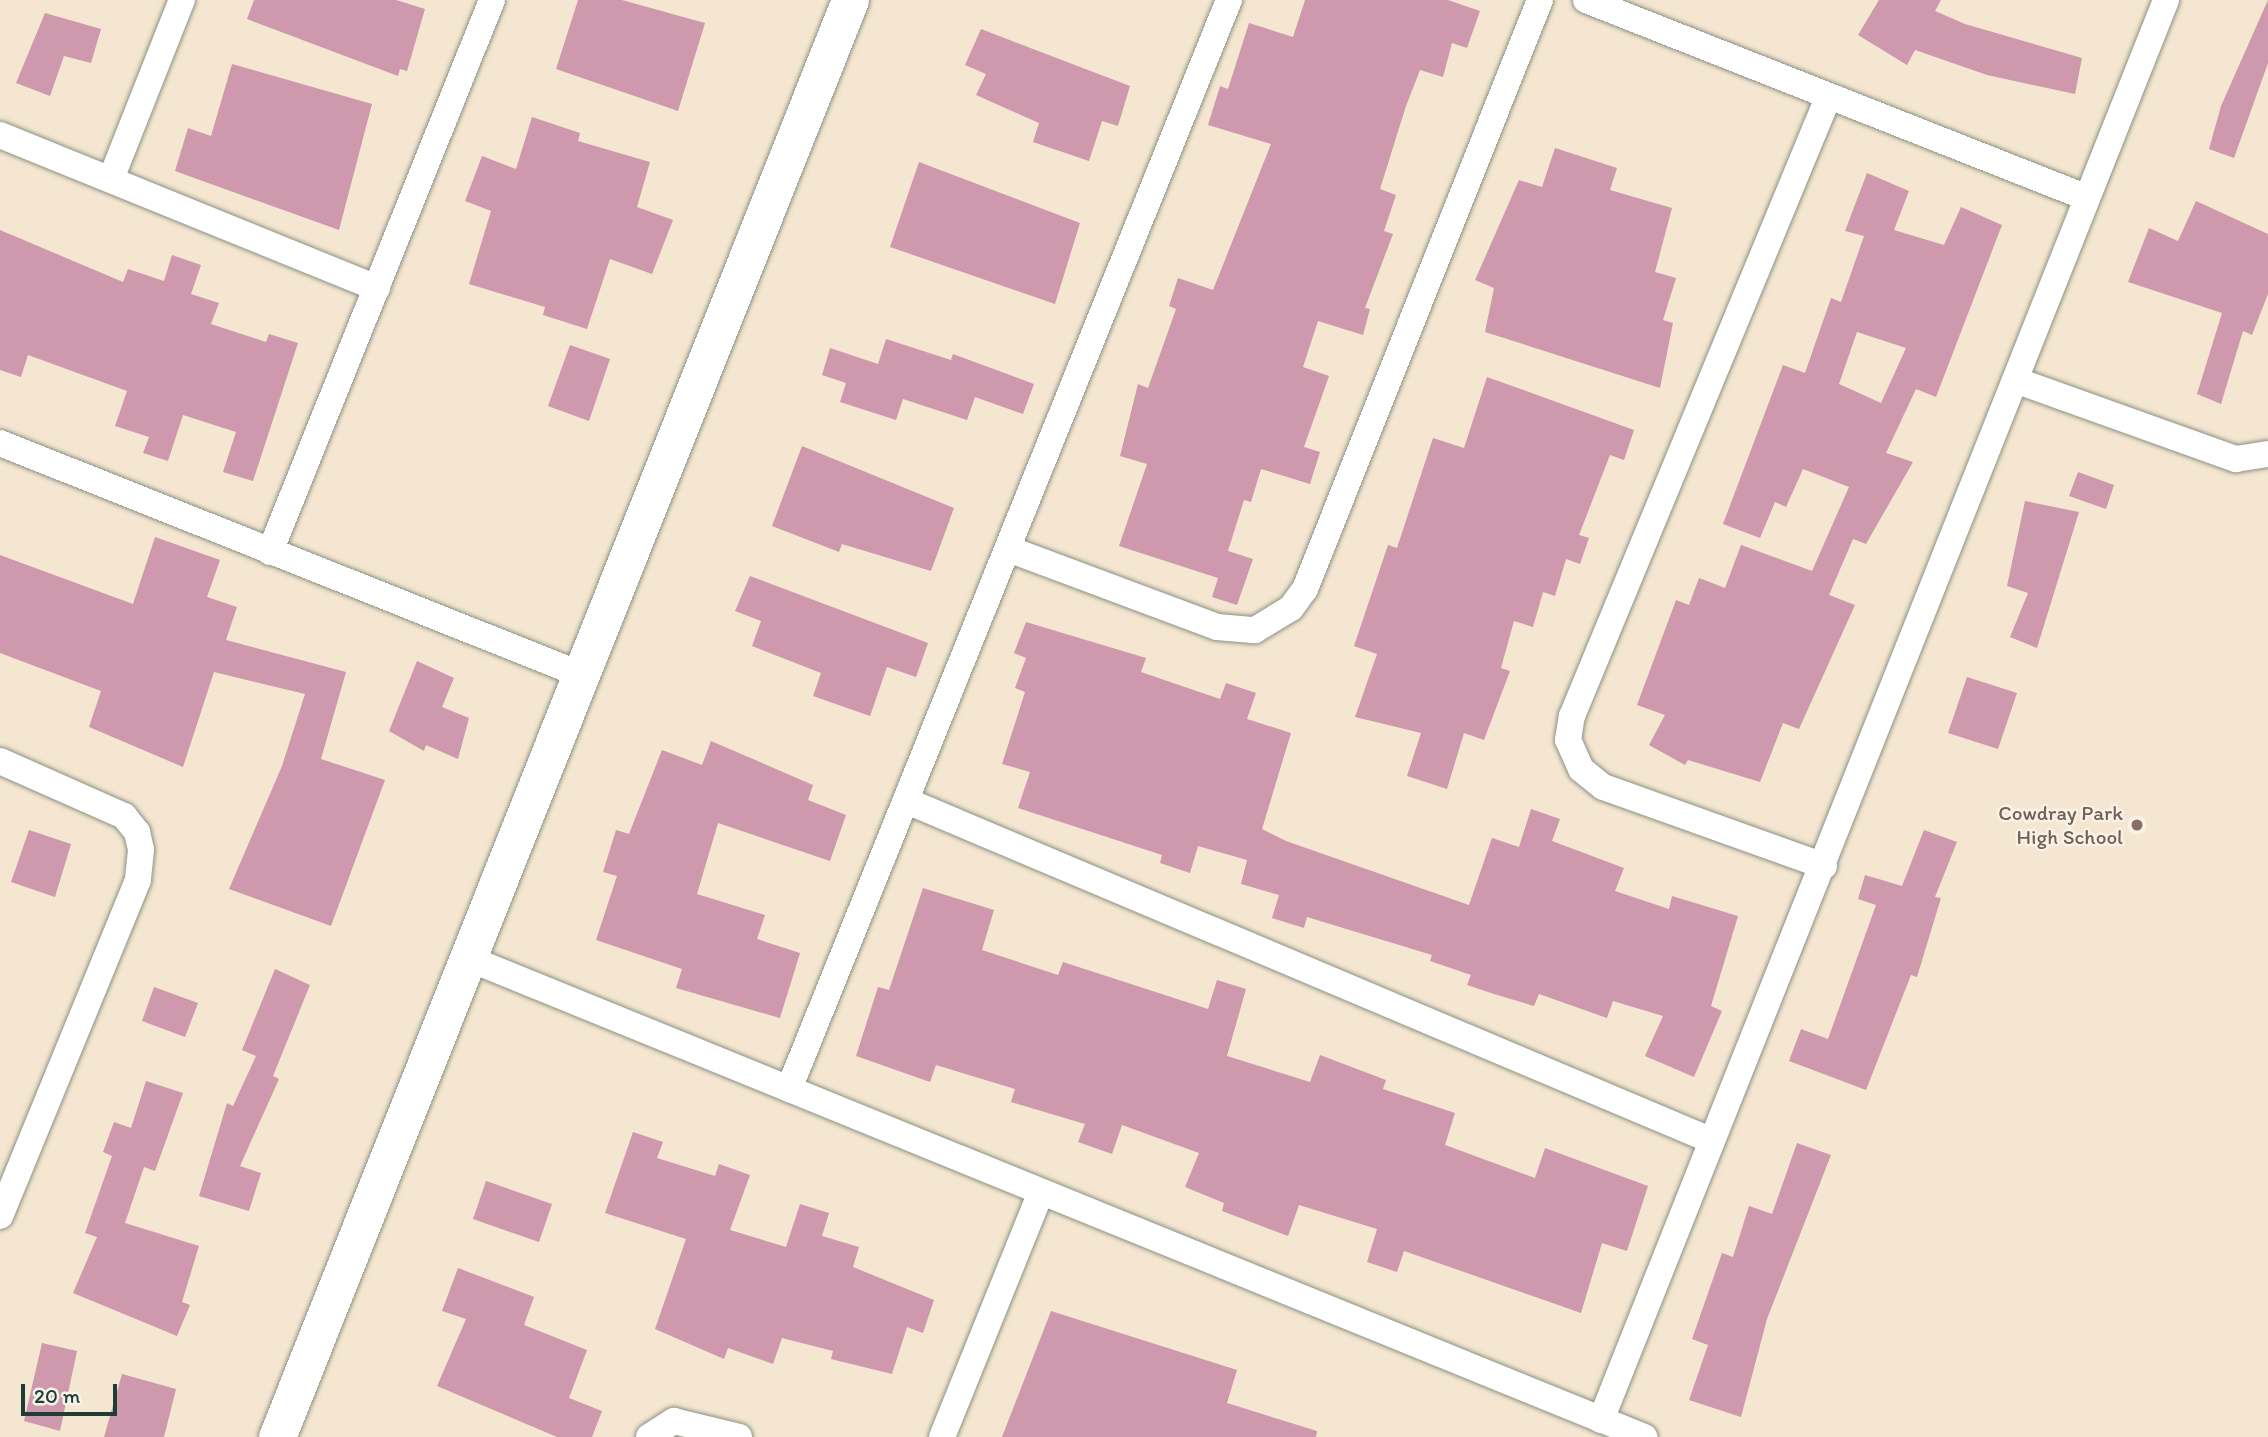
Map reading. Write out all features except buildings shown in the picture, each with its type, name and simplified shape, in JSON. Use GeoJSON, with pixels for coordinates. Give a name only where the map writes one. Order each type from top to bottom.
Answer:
{"type":"FeatureCollection","features":[{"type":"Feature","properties":{"kind":"street"},"geometry":{"type":"LineString","coordinates":[[111,180],[183,0]]}},
{"type":"Feature","properties":{"kind":"street"},"geometry":{"type":"LineString","coordinates":[[270,552],[492,0]]}},
{"type":"Feature","properties":{"kind":"street"},"geometry":{"type":"LineString","coordinates":[[277,1437],[470,958],[577,673],[850,0]]}},
{"type":"Feature","properties":{"kind":"street"},"geometry":{"type":"LineString","coordinates":[[789,1088],[1011,550],[1229,0]]}},
{"type":"Feature","properties":{"kind":"street"},"geometry":{"type":"LineString","coordinates":[[1011,550],[1217,627],[1255,630],[1291,608],[1305,589],[1540,0]]}},
{"type":"Feature","properties":{"kind":"street"},"geometry":{"type":"LineString","coordinates":[[1586,0],[1827,100],[2085,197]]}},
{"type":"Feature","properties":{"kind":"street"},"geometry":{"type":"LineString","coordinates":[[1601,1420],[1708,1139],[1824,866],[2085,197],[2166,0]]}},
{"type":"Feature","properties":{"kind":"street"},"geometry":{"type":"LineString","coordinates":[[1824,866],[1602,787],[1581,769],[1567,740],[1572,716],[1827,100]]}},
{"type":"Feature","properties":{"kind":"street"},"geometry":{"type":"LineString","coordinates":[[0,135],[377,288]]}},
{"type":"Feature","properties":{"kind":"street"},"geometry":{"type":"LineString","coordinates":[[2015,380],[2236,459],[2268,454]]}},
{"type":"Feature","properties":{"kind":"street"},"geometry":{"type":"LineString","coordinates":[[0,443],[577,673]]}},
{"type":"Feature","properties":{"kind":"street"},"geometry":{"type":"LineString","coordinates":[[0,761],[124,816],[137,832],[141,850],[138,880],[0,1216]]}},
{"type":"Feature","properties":{"kind":"street"},"geometry":{"type":"LineString","coordinates":[[907,801],[1708,1139]]}},
{"type":"Feature","properties":{"kind":"street"},"geometry":{"type":"LineString","coordinates":[[470,958],[1644,1437]]}},
{"type":"Feature","properties":{"kind":"street"},"geometry":{"type":"LineString","coordinates":[[942,1437],[1041,1192]]}},
{"type":"Feature","properties":{"kind":"street"},"geometry":{"type":"LineString","coordinates":[[649,1437],[674,1421],[739,1437]]}},
{"type":"Feature","properties":{"kind":"place","name":"Cowdray Park High School"},"geometry":{"type":"Point","coordinates":[2137,825]}}]}
